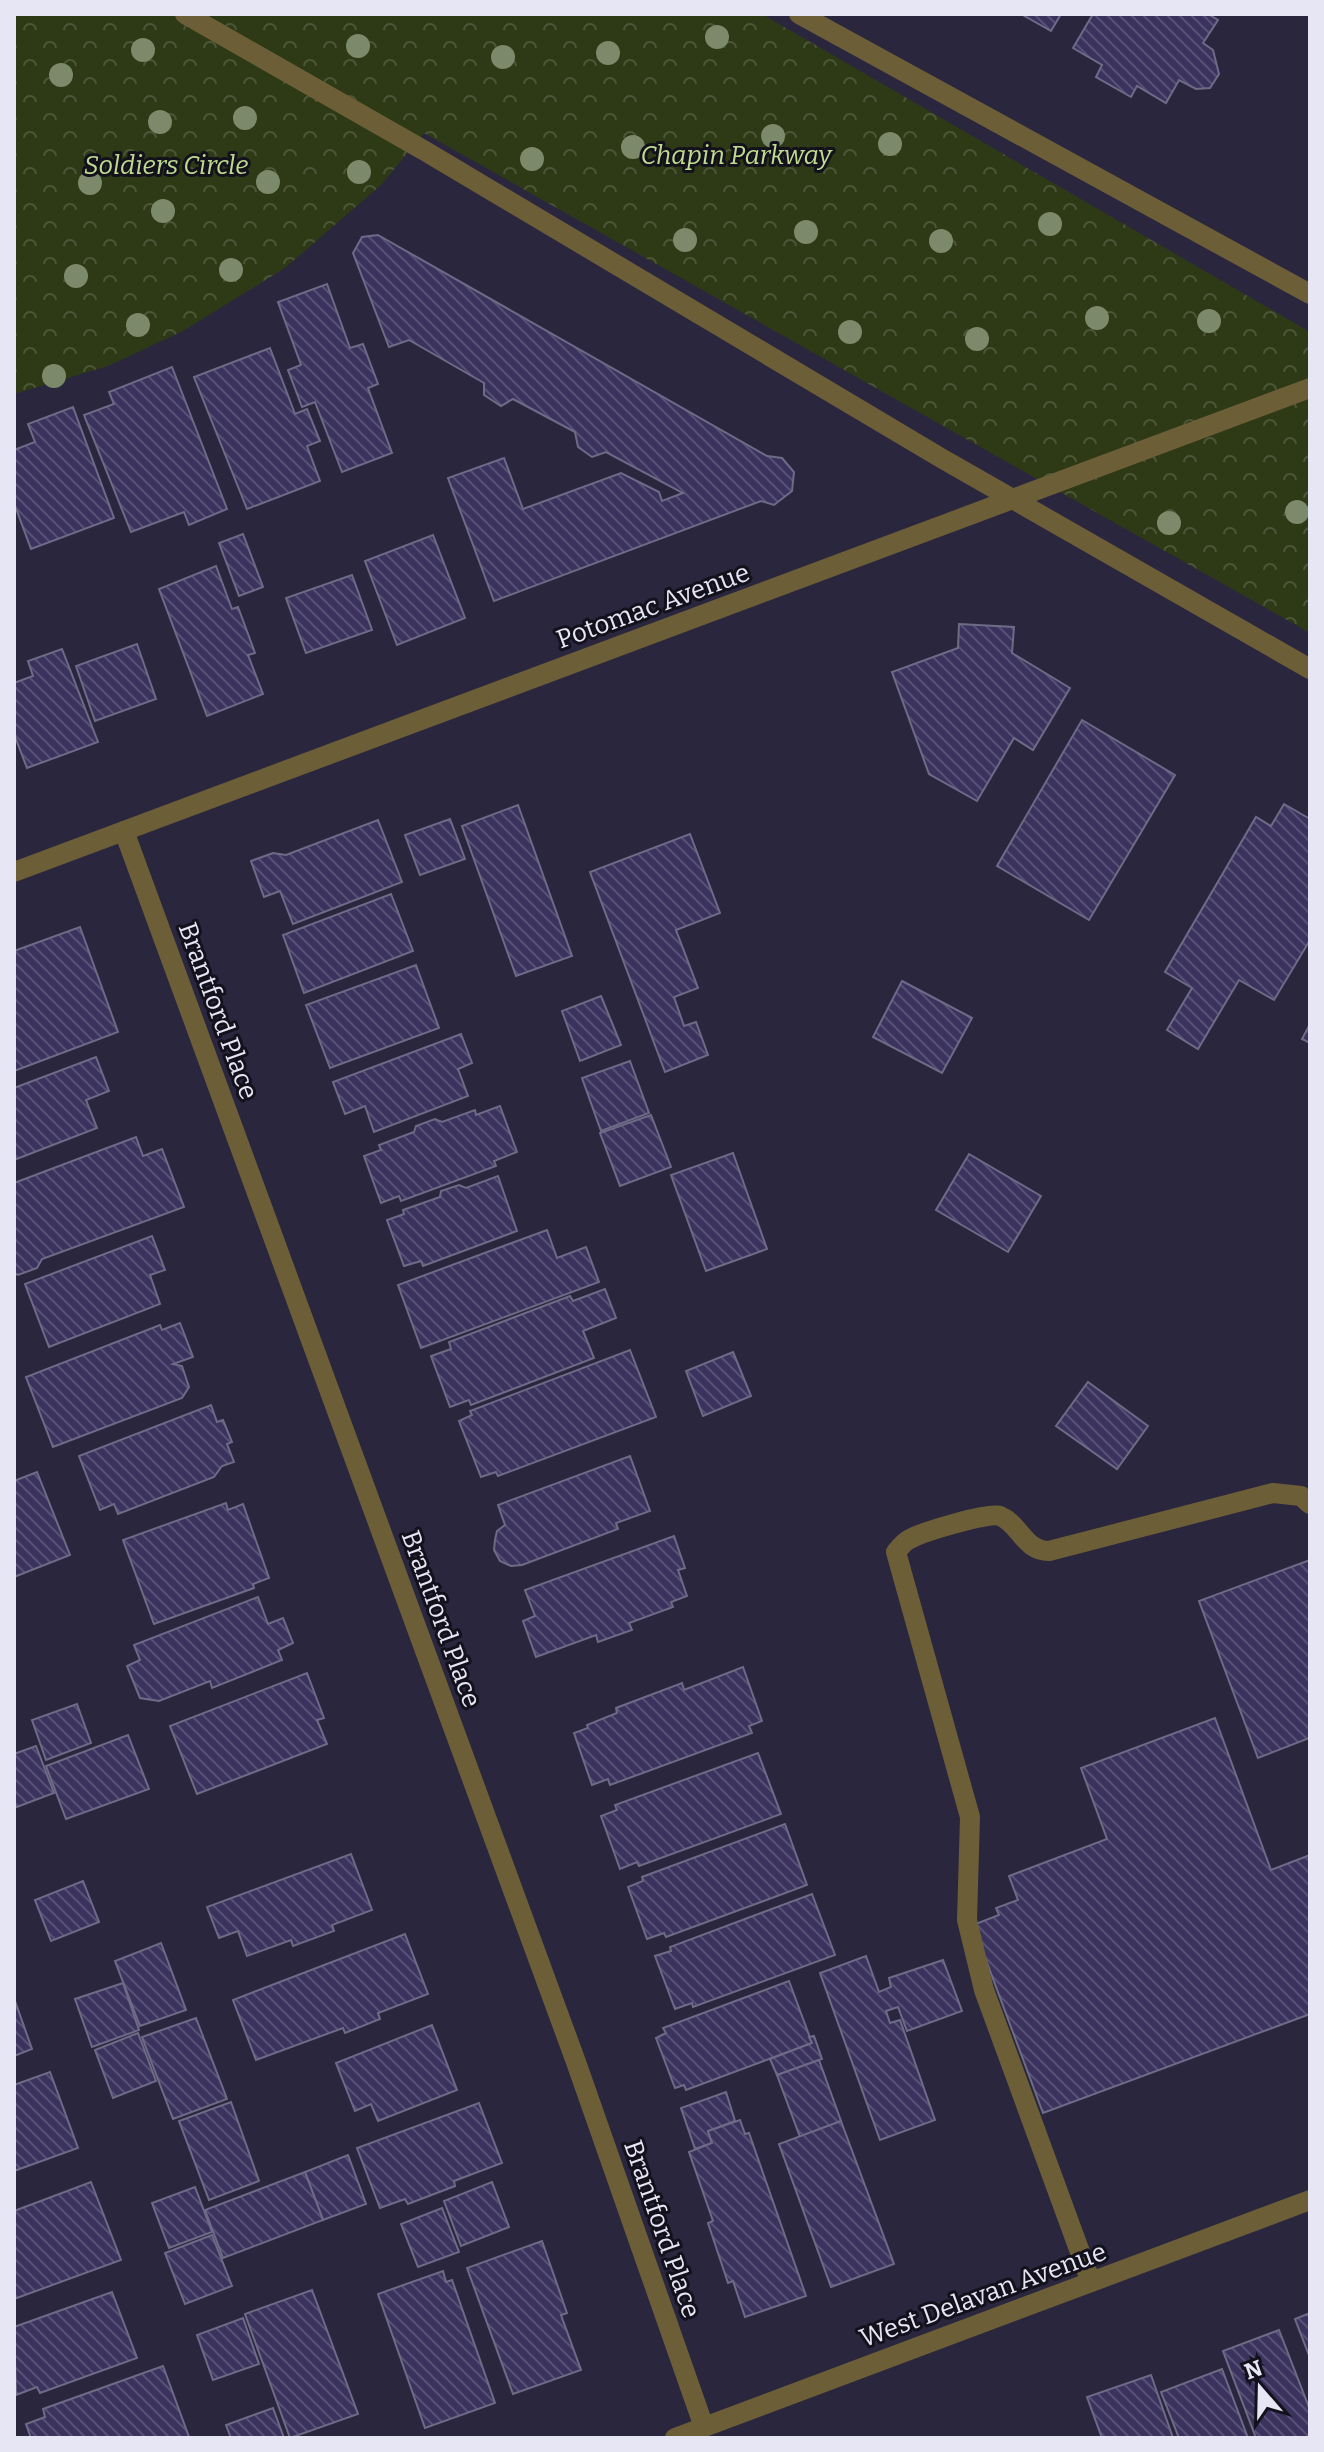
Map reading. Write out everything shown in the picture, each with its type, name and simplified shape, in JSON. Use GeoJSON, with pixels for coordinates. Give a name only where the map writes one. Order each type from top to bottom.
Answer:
{"type":"FeatureCollection","features":[{"type":"Feature","properties":{"kind":"street"},"geometry":{"type":"LineString","coordinates":[[185,14],[336,99],[941,458],[1310,669]]}},
{"type":"Feature","properties":{"kind":"street"},"geometry":{"type":"LineString","coordinates":[[799,14],[1310,294]]}},
{"type":"Feature","properties":{"kind":"street","name":"Potomac Avenue"},"geometry":{"type":"LineString","coordinates":[[14,872],[1310,388]]}},
{"type":"Feature","properties":{"kind":"street","name":"Brantford Place"},"geometry":{"type":"LineString","coordinates":[[124,831],[576,2062],[704,2427]]}},
{"type":"Feature","properties":{"kind":"street"},"geometry":{"type":"LineString","coordinates":[[1091,2282],[984,1990],[967,1920],[970,1817],[896,1552],[908,1539],[987,1514],[1001,1516],[1032,1547],[1049,1551],[1273,1493],[1301,1496],[1310,1504]]}},
{"type":"Feature","properties":{"kind":"street","name":"West Delavan Avenue"},"geometry":{"type":"LineString","coordinates":[[675,2438],[1310,2200]]}},
{"type":"Feature","properties":{"kind":"green space","name":"Chapin Parkway"},"geometry":{"type":"Polygon","coordinates":[[[14,14],[762,14],[1310,332],[1310,633],[424,133],[381,185],[285,268],[183,331],[108,366],[14,394],[14,14]]]}},
{"type":"Feature","properties":{"kind":"building"},"geometry":{"type":"Polygon","coordinates":[[[1021,14],[1061,14],[1051,31],[1021,14]]]}},
{"type":"Feature","properties":{"kind":"building"},"geometry":{"type":"Polygon","coordinates":[[[1093,14],[1208,14],[1218,20],[1203,43],[1213,50],[1219,74],[1210,88],[1196,89],[1179,80],[1166,103],[1137,86],[1131,97],[1096,77],[1102,65],[1073,48],[1093,14]]]}},
{"type":"Feature","properties":{"kind":"building"},"geometry":{"type":"Polygon","coordinates":[[[378,235],[767,456],[782,458],[794,472],[792,491],[774,505],[761,501],[494,601],[448,478],[504,458],[523,509],[621,473],[659,492],[662,501],[683,493],[606,452],[592,457],[578,447],[575,432],[513,399],[501,406],[484,395],[484,383],[409,340],[389,347],[353,253],[362,237],[378,235]]]}},
{"type":"Feature","properties":{"kind":"building"},"geometry":{"type":"Polygon","coordinates":[[[327,284],[350,348],[363,344],[378,384],[368,388],[392,453],[342,472],[315,402],[302,407],[288,370],[301,365],[278,302],[327,284]]]}},
{"type":"Feature","properties":{"kind":"building"},"geometry":{"type":"Polygon","coordinates":[[[270,348],[295,414],[307,409],[320,441],[307,446],[320,481],[247,509],[194,377],[270,348]]]}},
{"type":"Feature","properties":{"kind":"building"},"geometry":{"type":"Polygon","coordinates":[[[172,367],[227,509],[189,525],[184,512],[131,532],[84,415],[114,404],[109,392],[172,367]]]}},
{"type":"Feature","properties":{"kind":"building"},"geometry":{"type":"Polygon","coordinates":[[[73,407],[114,518],[31,549],[14,503],[14,450],[35,442],[28,424],[73,407]]]}},
{"type":"Feature","properties":{"kind":"building"},"geometry":{"type":"Polygon","coordinates":[[[243,534],[263,587],[239,596],[219,543],[243,534]]]}},
{"type":"Feature","properties":{"kind":"building"},"geometry":{"type":"Polygon","coordinates":[[[433,535],[465,618],[397,645],[365,561],[433,535]]]}},
{"type":"Feature","properties":{"kind":"building"},"geometry":{"type":"Polygon","coordinates":[[[216,566],[232,609],[238,607],[255,653],[248,655],[263,694],[207,716],[159,589],[216,566]]]}},
{"type":"Feature","properties":{"kind":"building"},"geometry":{"type":"Polygon","coordinates":[[[352,575],[372,630],[306,653],[286,598],[352,575]]]}},
{"type":"Feature","properties":{"kind":"building"},"geometry":{"type":"Polygon","coordinates":[[[959,624],[1014,627],[1012,653],[1070,688],[1033,750],[1014,738],[977,801],[929,774],[892,672],[958,648],[959,624]]]}},
{"type":"Feature","properties":{"kind":"building"},"geometry":{"type":"Polygon","coordinates":[[[137,644],[156,699],[95,721],[76,666],[137,644]]]}},
{"type":"Feature","properties":{"kind":"building"},"geometry":{"type":"Polygon","coordinates":[[[62,649],[98,742],[27,768],[14,734],[14,683],[33,676],[28,661],[62,649]]]}},
{"type":"Feature","properties":{"kind":"building"},"geometry":{"type":"Polygon","coordinates":[[[1082,720],[1175,775],[1089,920],[997,866],[1082,720]]]}},
{"type":"Feature","properties":{"kind":"building"},"geometry":{"type":"Polygon","coordinates":[[[1284,804],[1310,819],[1310,940],[1274,1000],[1239,980],[1198,1049],[1167,1030],[1192,988],[1165,972],[1256,817],[1271,826],[1284,804]]]}},
{"type":"Feature","properties":{"kind":"building"},"geometry":{"type":"Polygon","coordinates":[[[518,805],[572,956],[516,976],[462,826],[518,805]]]}},
{"type":"Feature","properties":{"kind":"building"},"geometry":{"type":"Polygon","coordinates":[[[450,819],[465,859],[420,875],[405,835],[450,819]]]}},
{"type":"Feature","properties":{"kind":"building"},"geometry":{"type":"Polygon","coordinates":[[[378,820],[402,882],[293,924],[280,891],[264,897],[251,861],[273,853],[286,855],[378,820]]]}},
{"type":"Feature","properties":{"kind":"building"},"geometry":{"type":"Polygon","coordinates":[[[690,834],[720,913],[676,930],[698,988],[674,997],[684,1026],[696,1022],[708,1055],[665,1072],[590,872],[690,834]]]}},
{"type":"Feature","properties":{"kind":"building"},"geometry":{"type":"Polygon","coordinates":[[[391,894],[413,951],[304,993],[283,935],[391,894]]]}},
{"type":"Feature","properties":{"kind":"building"},"geometry":{"type":"Polygon","coordinates":[[[80,927],[118,1032],[14,1071],[14,951],[80,927]]]}},
{"type":"Feature","properties":{"kind":"building"},"geometry":{"type":"Polygon","coordinates":[[[416,965],[439,1028],[330,1068],[306,1005],[416,965]]]}},
{"type":"Feature","properties":{"kind":"building"},"geometry":{"type":"Polygon","coordinates":[[[902,981],[972,1018],[942,1073],[873,1037],[902,981]]]}},
{"type":"Feature","properties":{"kind":"building"},"geometry":{"type":"Polygon","coordinates":[[[601,996],[621,1045],[580,1061],[562,1011],[601,996]]]}},
{"type":"Feature","properties":{"kind":"building"},"geometry":{"type":"Polygon","coordinates":[[[1310,1024],[1310,1043],[1302,1039],[1310,1024]]]}},
{"type":"Feature","properties":{"kind":"building"},"geometry":{"type":"Polygon","coordinates":[[[461,1034],[472,1063],[458,1069],[468,1096],[374,1132],[365,1106],[345,1114],[333,1082],[461,1034]]]}},
{"type":"Feature","properties":{"kind":"building"},"geometry":{"type":"Polygon","coordinates":[[[96,1057],[109,1091],[86,1100],[97,1128],[14,1160],[14,1088],[96,1057]]]}},
{"type":"Feature","properties":{"kind":"building"},"geometry":{"type":"Polygon","coordinates":[[[630,1061],[649,1113],[601,1131],[582,1078],[630,1061]]]}},
{"type":"Feature","properties":{"kind":"building"},"geometry":{"type":"Polygon","coordinates":[[[500,1106],[517,1152],[494,1161],[496,1166],[401,1201],[399,1196],[381,1203],[364,1156],[381,1150],[379,1145],[414,1132],[416,1126],[435,1119],[442,1122],[475,1110],[476,1115],[500,1106]]]}},
{"type":"Feature","properties":{"kind":"building"},"geometry":{"type":"Polygon","coordinates":[[[651,1115],[671,1167],[620,1186],[600,1133],[651,1115]]]}},
{"type":"Feature","properties":{"kind":"building"},"geometry":{"type":"Polygon","coordinates":[[[136,1137],[143,1156],[162,1149],[184,1207],[42,1259],[37,1268],[18,1275],[14,1273],[14,1183],[136,1137]]]}},
{"type":"Feature","properties":{"kind":"building"},"geometry":{"type":"Polygon","coordinates":[[[733,1153],[767,1249],[706,1271],[671,1175],[733,1153]]]}},
{"type":"Feature","properties":{"kind":"building"},"geometry":{"type":"Polygon","coordinates":[[[969,1154],[1041,1196],[1008,1252],[936,1210],[969,1154]]]}},
{"type":"Feature","properties":{"kind":"building"},"geometry":{"type":"Polygon","coordinates":[[[498,1176],[517,1231],[423,1266],[421,1261],[404,1266],[387,1220],[404,1214],[403,1210],[440,1197],[441,1191],[459,1185],[466,1188],[498,1176]]]}},
{"type":"Feature","properties":{"kind":"building"},"geometry":{"type":"Polygon","coordinates":[[[547,1230],[557,1258],[586,1247],[599,1282],[421,1348],[398,1285],[547,1230]]]}},
{"type":"Feature","properties":{"kind":"building"},"geometry":{"type":"Polygon","coordinates":[[[152,1236],[165,1270],[150,1275],[160,1304],[49,1347],[25,1284],[152,1236]]]}},
{"type":"Feature","properties":{"kind":"building"},"geometry":{"type":"Polygon","coordinates":[[[605,1289],[616,1318],[583,1331],[594,1358],[471,1405],[469,1400],[450,1407],[431,1356],[451,1349],[449,1342],[570,1296],[573,1301],[605,1289]]]}},
{"type":"Feature","properties":{"kind":"building"},"geometry":{"type":"Polygon","coordinates":[[[180,1323],[193,1357],[173,1364],[182,1366],[189,1387],[182,1398],[53,1447],[26,1377],[160,1325],[162,1330],[180,1323]]]}},
{"type":"Feature","properties":{"kind":"building"},"geometry":{"type":"Polygon","coordinates":[[[630,1350],[656,1417],[498,1476],[496,1472],[481,1477],[459,1421],[472,1415],[470,1411],[630,1350]]]}},
{"type":"Feature","properties":{"kind":"building"},"geometry":{"type":"Polygon","coordinates":[[[733,1352],[751,1396],[703,1416],[686,1371],[733,1352]]]}},
{"type":"Feature","properties":{"kind":"building"},"geometry":{"type":"Polygon","coordinates":[[[1088,1382],[1148,1426],[1117,1469],[1056,1426],[1088,1382]]]}},
{"type":"Feature","properties":{"kind":"building"},"geometry":{"type":"Polygon","coordinates":[[[211,1405],[217,1422],[223,1420],[232,1442],[227,1444],[234,1462],[222,1466],[214,1477],[118,1514],[114,1504],[100,1510],[79,1456],[211,1405]]]}},
{"type":"Feature","properties":{"kind":"building"},"geometry":{"type":"Polygon","coordinates":[[[630,1456],[650,1511],[616,1523],[618,1529],[522,1565],[511,1566],[500,1561],[494,1550],[495,1540],[497,1531],[505,1525],[498,1505],[630,1456]]]}},
{"type":"Feature","properties":{"kind":"building"},"geometry":{"type":"Polygon","coordinates":[[[37,1472],[70,1555],[14,1577],[14,1481],[37,1472]]]}},
{"type":"Feature","properties":{"kind":"building"},"geometry":{"type":"Polygon","coordinates":[[[226,1503],[228,1510],[243,1504],[269,1578],[253,1584],[254,1588],[154,1624],[123,1540],[226,1503]]]}},
{"type":"Feature","properties":{"kind":"building"},"geometry":{"type":"Polygon","coordinates":[[[674,1536],[685,1568],[678,1570],[687,1596],[671,1602],[673,1607],[629,1623],[632,1630],[598,1642],[596,1635],[536,1657],[523,1621],[535,1616],[525,1590],[674,1536]]]}},
{"type":"Feature","properties":{"kind":"building"},"geometry":{"type":"Polygon","coordinates":[[[1310,1560],[1310,1741],[1309,1738],[1258,1758],[1199,1601],[1310,1560]]]}},
{"type":"Feature","properties":{"kind":"building"},"geometry":{"type":"Polygon","coordinates":[[[258,1597],[268,1624],[283,1618],[293,1643],[278,1650],[282,1660],[212,1688],[210,1681],[159,1701],[140,1698],[127,1666],[140,1660],[134,1645],[258,1597]]]}},
{"type":"Feature","properties":{"kind":"building"},"geometry":{"type":"Polygon","coordinates":[[[743,1667],[762,1721],[749,1726],[752,1733],[610,1785],[608,1779],[592,1785],[574,1733],[617,1713],[616,1708],[682,1683],[684,1690],[743,1667]]]}},
{"type":"Feature","properties":{"kind":"building"},"geometry":{"type":"Polygon","coordinates":[[[307,1673],[324,1718],[317,1720],[327,1744],[197,1794],[170,1726],[307,1673]]]}},
{"type":"Feature","properties":{"kind":"building"},"geometry":{"type":"Polygon","coordinates":[[[77,1704],[91,1743],[46,1760],[32,1720],[77,1704]]]}},
{"type":"Feature","properties":{"kind":"building"},"geometry":{"type":"Polygon","coordinates":[[[1215,1718],[1271,1870],[1310,1855],[1310,2014],[1043,2113],[973,1925],[999,1915],[996,1908],[1018,1900],[1009,1876],[1107,1839],[1081,1768],[1215,1718]]]}},
{"type":"Feature","properties":{"kind":"building"},"geometry":{"type":"Polygon","coordinates":[[[128,1735],[149,1789],[66,1819],[46,1766],[128,1735]]]}},
{"type":"Feature","properties":{"kind":"building"},"geometry":{"type":"Polygon","coordinates":[[[36,1746],[54,1793],[14,1808],[14,1754],[36,1746]]]}},
{"type":"Feature","properties":{"kind":"building"},"geometry":{"type":"Polygon","coordinates":[[[758,1753],[781,1814],[639,1866],[637,1862],[620,1869],[601,1816],[617,1810],[615,1805],[758,1753]]]}},
{"type":"Feature","properties":{"kind":"building"},"geometry":{"type":"Polygon","coordinates":[[[785,1824],[807,1885],[666,1937],[664,1933],[647,1939],[628,1887],[643,1881],[642,1877],[785,1824]]]}},
{"type":"Feature","properties":{"kind":"building"},"geometry":{"type":"Polygon","coordinates":[[[351,1854],[372,1910],[332,1925],[334,1931],[293,1946],[291,1940],[247,1956],[238,1931],[219,1938],[207,1907],[351,1854]]]}},
{"type":"Feature","properties":{"kind":"building"},"geometry":{"type":"Polygon","coordinates":[[[83,1881],[99,1922],[51,1941],[35,1900],[83,1881]]]}},
{"type":"Feature","properties":{"kind":"building"},"geometry":{"type":"Polygon","coordinates":[[[812,1894],[835,1955],[693,2007],[692,2003],[675,2009],[655,1956],[671,1951],[670,1947],[812,1894]]]}},
{"type":"Feature","properties":{"kind":"building"},"geometry":{"type":"Polygon","coordinates":[[[405,1934],[428,1994],[378,2013],[380,2019],[345,2033],[343,2028],[256,2060],[233,2000],[405,1934]]]}},
{"type":"Feature","properties":{"kind":"building"},"geometry":{"type":"Polygon","coordinates":[[[161,1943],[186,2010],[140,2026],[115,1961],[161,1943]]]}},
{"type":"Feature","properties":{"kind":"building"},"geometry":{"type":"Polygon","coordinates":[[[866,1956],[879,1992],[891,1987],[889,1978],[943,1960],[962,2011],[907,2031],[898,2007],[886,2011],[890,2023],[900,2020],[935,2120],[880,2140],[820,1973],[866,1956]]]}},
{"type":"Feature","properties":{"kind":"building"},"geometry":{"type":"Polygon","coordinates":[[[789,1981],[812,2043],[686,2090],[684,2085],[675,2088],[656,2038],[666,2033],[663,2028],[789,1981]]]}},
{"type":"Feature","properties":{"kind":"building"},"geometry":{"type":"Polygon","coordinates":[[[123,1983],[139,2030],[92,2047],[75,1999],[123,1983]]]}},
{"type":"Feature","properties":{"kind":"building"},"geometry":{"type":"Polygon","coordinates":[[[14,1998],[32,2049],[14,2056],[14,1998]]]}},
{"type":"Feature","properties":{"kind":"building"},"geometry":{"type":"Polygon","coordinates":[[[196,2018],[227,2099],[173,2119],[142,2037],[196,2018]]]}},
{"type":"Feature","properties":{"kind":"building"},"geometry":{"type":"Polygon","coordinates":[[[432,2025],[457,2090],[378,2121],[371,2104],[355,2111],[336,2063],[432,2025]]]}},
{"type":"Feature","properties":{"kind":"building"},"geometry":{"type":"Polygon","coordinates":[[[138,2033],[156,2081],[113,2098],[95,2050],[138,2033]]]}},
{"type":"Feature","properties":{"kind":"building"},"geometry":{"type":"Polygon","coordinates":[[[814,2036],[822,2059],[777,2075],[770,2059],[812,2043],[809,2037],[814,2036]]]}},
{"type":"Feature","properties":{"kind":"building"},"geometry":{"type":"Polygon","coordinates":[[[819,2060],[841,2121],[800,2137],[777,2075],[819,2060]]]}},
{"type":"Feature","properties":{"kind":"building"},"geometry":{"type":"Polygon","coordinates":[[[50,2072],[78,2148],[14,2171],[14,2085],[50,2072]]]}},
{"type":"Feature","properties":{"kind":"building"},"geometry":{"type":"Polygon","coordinates":[[[726,2092],[735,2121],[708,2131],[712,2143],[695,2149],[681,2108],[726,2092]]]}},
{"type":"Feature","properties":{"kind":"building"},"geometry":{"type":"Polygon","coordinates":[[[231,2102],[259,2181],[209,2200],[179,2121],[231,2102]]]}},
{"type":"Feature","properties":{"kind":"building"},"geometry":{"type":"Polygon","coordinates":[[[479,2103],[502,2163],[454,2181],[455,2186],[408,2204],[405,2199],[380,2208],[357,2148],[479,2103]]]}},
{"type":"Feature","properties":{"kind":"building"},"geometry":{"type":"Polygon","coordinates":[[[740,2120],[745,2134],[749,2133],[806,2296],[745,2317],[733,2281],[728,2283],[708,2223],[713,2221],[689,2152],[712,2143],[708,2131],[740,2120]]]}},
{"type":"Feature","properties":{"kind":"building"},"geometry":{"type":"Polygon","coordinates":[[[841,2121],[894,2264],[831,2287],[779,2144],[841,2121]]]}},
{"type":"Feature","properties":{"kind":"building"},"geometry":{"type":"Polygon","coordinates":[[[348,2155],[366,2204],[323,2220],[305,2172],[348,2155]]]}},
{"type":"Feature","properties":{"kind":"building"},"geometry":{"type":"Polygon","coordinates":[[[305,2172],[323,2220],[223,2258],[205,2210],[305,2172]]]}},
{"type":"Feature","properties":{"kind":"building"},"geometry":{"type":"Polygon","coordinates":[[[91,2182],[121,2260],[14,2299],[14,2211],[91,2182]]]}},
{"type":"Feature","properties":{"kind":"building"},"geometry":{"type":"Polygon","coordinates":[[[492,2182],[509,2227],[461,2246],[444,2201],[492,2182]]]}},
{"type":"Feature","properties":{"kind":"building"},"geometry":{"type":"Polygon","coordinates":[[[195,2187],[212,2232],[169,2248],[152,2203],[195,2187]]]}},
{"type":"Feature","properties":{"kind":"building"},"geometry":{"type":"Polygon","coordinates":[[[442,2208],[459,2252],[418,2267],[401,2224],[442,2208]]]}},
{"type":"Feature","properties":{"kind":"building"},"geometry":{"type":"Polygon","coordinates":[[[212,2235],[232,2286],[185,2304],[165,2253],[212,2235]]]}},
{"type":"Feature","properties":{"kind":"building"},"geometry":{"type":"Polygon","coordinates":[[[542,2241],[567,2313],[561,2315],[581,2370],[513,2394],[467,2268],[542,2241]]]}},
{"type":"Feature","properties":{"kind":"building"},"geometry":{"type":"Polygon","coordinates":[[[443,2271],[446,2282],[452,2280],[495,2403],[425,2428],[378,2294],[443,2271]]]}},
{"type":"Feature","properties":{"kind":"building"},"geometry":{"type":"Polygon","coordinates":[[[312,2290],[358,2414],[290,2438],[245,2314],[312,2290]]]}},
{"type":"Feature","properties":{"kind":"building"},"geometry":{"type":"Polygon","coordinates":[[[112,2292],[137,2358],[40,2393],[37,2387],[16,2395],[14,2327],[112,2292]]]}},
{"type":"Feature","properties":{"kind":"building"},"geometry":{"type":"Polygon","coordinates":[[[1310,2313],[1310,2358],[1295,2319],[1310,2313]]]}},
{"type":"Feature","properties":{"kind":"building"},"geometry":{"type":"Polygon","coordinates":[[[243,2318],[259,2364],[213,2380],[197,2335],[243,2318]]]}},
{"type":"Feature","properties":{"kind":"building"},"geometry":{"type":"Polygon","coordinates":[[[1279,2330],[1310,2410],[1310,2438],[1256,2438],[1223,2351],[1279,2330]]]}},
{"type":"Feature","properties":{"kind":"building"},"geometry":{"type":"Polygon","coordinates":[[[163,2366],[189,2437],[31,2438],[26,2424],[45,2417],[43,2409],[163,2366]]]}},
{"type":"Feature","properties":{"kind":"building"},"geometry":{"type":"Polygon","coordinates":[[[1222,2369],[1248,2438],[1179,2438],[1161,2392],[1222,2369]]]}},
{"type":"Feature","properties":{"kind":"building"},"geometry":{"type":"Polygon","coordinates":[[[1151,2375],[1173,2438],[1102,2438],[1087,2397],[1151,2375]]]}},
{"type":"Feature","properties":{"kind":"building"},"geometry":{"type":"Polygon","coordinates":[[[273,2408],[284,2438],[231,2438],[226,2425],[273,2408]]]}},
{"type":"Feature","properties":{"kind":"park label","name":"Soldiers Circle"},"geometry":{"type":"Point","coordinates":[166,165]}}]}
